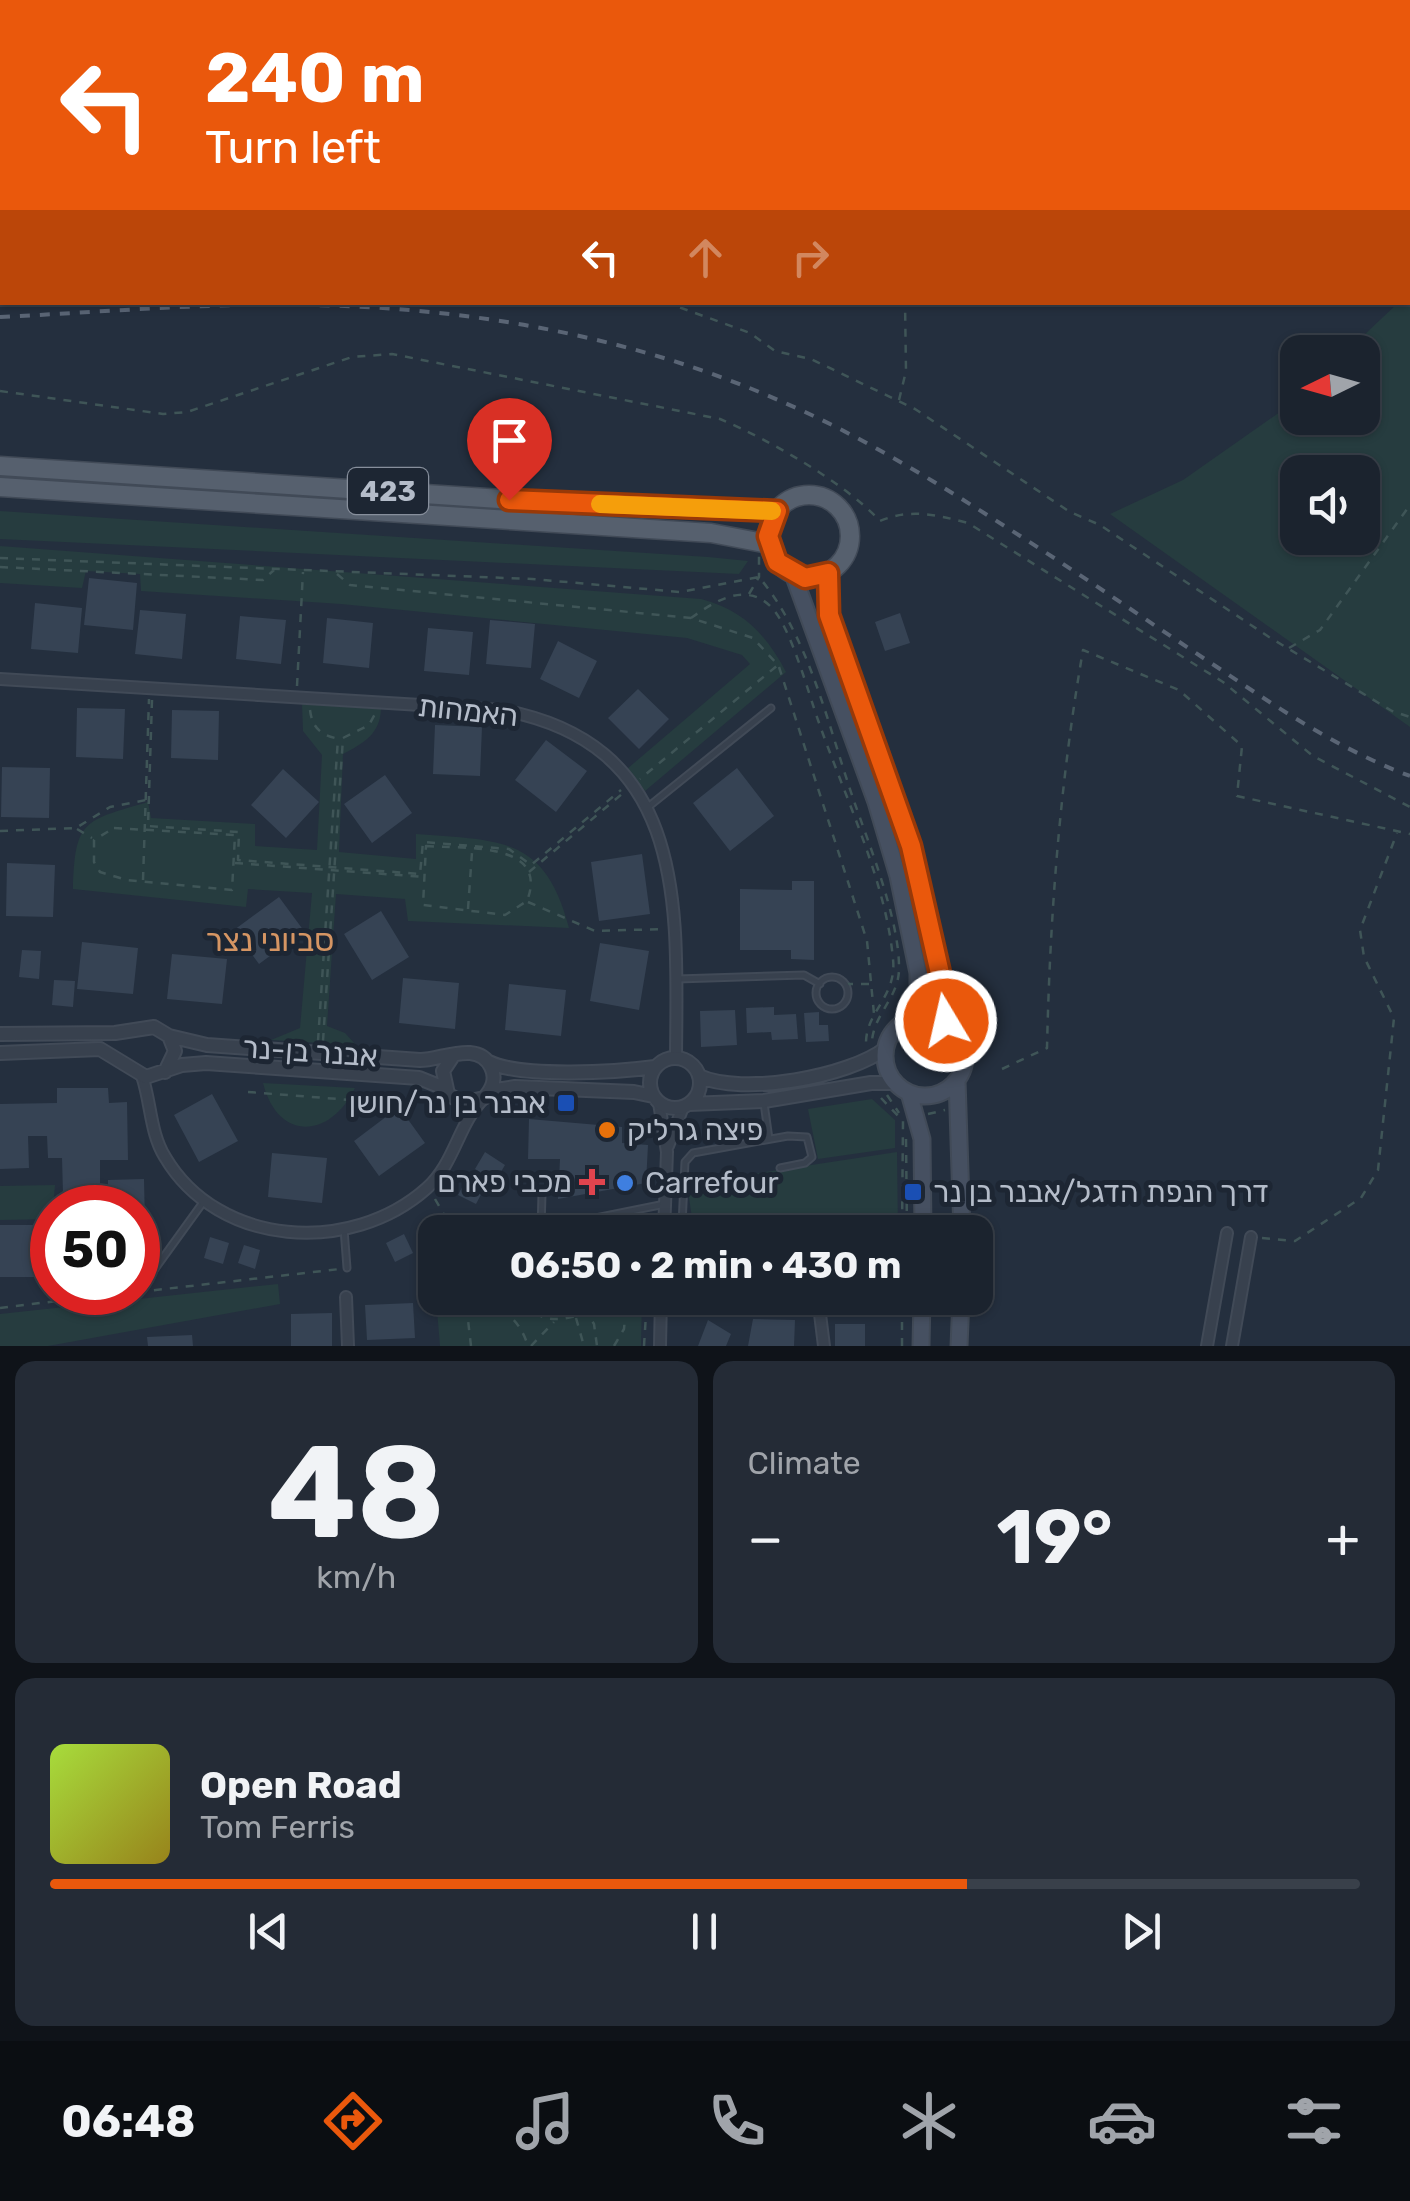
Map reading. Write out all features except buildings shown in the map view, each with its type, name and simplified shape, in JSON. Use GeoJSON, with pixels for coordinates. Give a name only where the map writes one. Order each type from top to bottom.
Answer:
{"type":"FeatureCollection","features":[{"type":"Feature","properties":{"kind":"main road","name":"423"},"geometry":{"type":"LineString","coordinates":[[0,466],[546,502],[777,511]]}},
{"type":"Feature","properties":{"kind":"main road","name":"423"},"geometry":{"type":"LineString","coordinates":[[0,487],[710,533],[769,544]]}},
{"type":"Feature","properties":{"kind":"main road"},"geometry":{"type":"LineString","coordinates":[[806,496],[823,498],[843,514],[849,528],[849,545],[842,561],[828,573],[805,578],[777,562],[769,544],[769,527],[777,511],[790,500],[806,496]]}},
{"type":"Feature","properties":{"kind":"main road"},"geometry":{"type":"LineString","coordinates":[[828,573],[829,615],[911,846],[952,1026],[965,1052],[957,1080],[956,1108],[961,1215]]}},
{"type":"Feature","properties":{"kind":"main road"},"geometry":{"type":"LineString","coordinates":[[793,574],[876,802],[898,876],[918,973],[918,992],[905,1020],[875,1056],[886,1066],[882,1083],[910,1093],[939,1094],[957,1080]]}},
{"type":"Feature","properties":{"kind":"main road"},"geometry":{"type":"LineString","coordinates":[[905,1020],[930,1015],[952,1026]]}},
{"type":"Feature","properties":{"kind":"main road"},"geometry":{"type":"LineString","coordinates":[[910,1093],[918,1116],[923,1215]]}},
{"type":"Feature","properties":{"kind":"main road"},"geometry":{"type":"LineString","coordinates":[[921,1346],[922,1315]]}},
{"type":"Feature","properties":{"kind":"main road"},"geometry":{"type":"LineString","coordinates":[[960,1346],[961,1315]]}},
{"type":"Feature","properties":{"kind":"main road"},"geometry":{"type":"LineString","coordinates":[[963,1315],[968,1346]]}},
{"type":"Feature","properties":{"kind":"street","name":"האמהות"},"geometry":{"type":"LineString","coordinates":[[0,678],[502,710],[542,720],[604,756],[630,784],[667,855],[676,929],[676,1058]]}},
{"type":"Feature","properties":{"kind":"street"},"geometry":{"type":"LineString","coordinates":[[0,1034],[154,1027],[168,1036],[174,1051],[163,1073],[142,1076]]}},
{"type":"Feature","properties":{"kind":"street"},"geometry":{"type":"LineString","coordinates":[[128,1066],[126,1043],[138,1030]]}},
{"type":"Feature","properties":{"kind":"street","name":"אבנר בן-נר"},"geometry":{"type":"LineString","coordinates":[[168,1036],[207,1045],[320,1053],[420,1060],[453,1056]]}},
{"type":"Feature","properties":{"kind":"street"},"geometry":{"type":"LineString","coordinates":[[0,1053],[100,1050],[128,1066],[142,1076],[162,1153],[192,1192],[234,1219],[269,1230],[306,1234],[344,1228],[394,1210],[428,1187],[451,1158],[468,1118],[487,1094],[494,1076],[488,1062]]}},
{"type":"Feature","properties":{"kind":"street"},"geometry":{"type":"LineString","coordinates":[[875,1056],[761,1083],[728,1085],[699,1076],[690,1063],[676,1058],[655,1067],[624,1071],[508,1069],[469,1052],[453,1056],[443,1070],[444,1088],[462,1103],[515,1087],[634,1092],[686,1106],[764,1101],[882,1083]]}},
{"type":"Feature","properties":{"kind":"street","name":"אבנר בן-נר"},"geometry":{"type":"LineString","coordinates":[[163,1073],[206,1063],[419,1078],[444,1088]]}},
{"type":"Feature","properties":{"kind":"street"},"geometry":{"type":"LineString","coordinates":[[655,1067],[650,1082],[667,1152],[665,1215]]}},
{"type":"Feature","properties":{"kind":"street"},"geometry":{"type":"LineString","coordinates":[[667,1152],[686,1106],[698,1092],[699,1076]]}},
{"type":"Feature","properties":{"kind":"street"},"geometry":{"type":"LineString","coordinates":[[1207,1346],[1228,1233]]}},
{"type":"Feature","properties":{"kind":"street"},"geometry":{"type":"LineString","coordinates":[[1232,1346],[1251,1236]]}},
{"type":"Feature","properties":{"kind":"street"},"geometry":{"type":"LineString","coordinates":[[346,1297],[348,1346]]}},
{"type":"Feature","properties":{"kind":"street"},"geometry":{"type":"LineString","coordinates":[[660,1346],[661,1315]]}},
{"type":"Feature","properties":{"kind":"street"},"geometry":{"type":"LineString","coordinates":[[821,1315],[824,1346]]}},
{"type":"Feature","properties":{"kind":"lane"},"geometry":{"type":"LineString","coordinates":[[646,809],[772,708]]}},
{"type":"Feature","properties":{"kind":"lane"},"geometry":{"type":"LineString","coordinates":[[677,979],[804,975],[820,984]]}},
{"type":"Feature","properties":{"kind":"lane"},"geometry":{"type":"LineString","coordinates":[[832,978],[845,984],[845,1003],[830,1009],[818,1000],[820,984],[832,978]]}},
{"type":"Feature","properties":{"kind":"lane"},"geometry":{"type":"LineString","coordinates":[[764,1101],[769,1139]]}},
{"type":"Feature","properties":{"kind":"lane"},"geometry":{"type":"LineString","coordinates":[[683,1215],[686,1162],[699,1150],[807,1137],[812,1157],[806,1164],[780,1168]]}},
{"type":"Feature","properties":{"kind":"lane"},"geometry":{"type":"LineString","coordinates":[[542,1194],[541,1229],[665,1204]]}},
{"type":"Feature","properties":{"kind":"lane"},"geometry":{"type":"LineString","coordinates":[[160,1262],[204,1201]]}},
{"type":"Feature","properties":{"kind":"lane"},"geometry":{"type":"LineString","coordinates":[[344,1228],[347,1268]]}},
{"type":"Feature","properties":{"kind":"path"},"geometry":{"type":"LineString","coordinates":[[673,305],[750,333],[776,351],[811,359],[915,408],[1070,512],[1100,525],[1287,648],[1392,711],[1410,717]]}},
{"type":"Feature","properties":{"kind":"path"},"geometry":{"type":"LineString","coordinates":[[898,402],[906,371],[905,305]]}},
{"type":"Feature","properties":{"kind":"path"},"geometry":{"type":"LineString","coordinates":[[0,391],[162,414],[186,412],[337,362],[392,354],[720,419],[750,432],[858,498],[880,521],[900,512],[968,523],[1224,682],[1313,756],[1410,807]]}},
{"type":"Feature","properties":{"kind":"path"},"geometry":{"type":"LineString","coordinates":[[1287,648],[1320,630],[1410,505]]}},
{"type":"Feature","properties":{"kind":"path"},"geometry":{"type":"LineString","coordinates":[[0,558],[532,579],[680,592],[759,576],[788,619],[810,672],[878,870],[898,954],[898,980],[892,1000],[877,1019],[872,1036],[875,1056]]}},
{"type":"Feature","properties":{"kind":"path"},"geometry":{"type":"LineString","coordinates":[[0,567],[263,580],[274,570],[340,574],[350,585],[691,618],[753,638],[778,665],[867,940],[874,1014]]}},
{"type":"Feature","properties":{"kind":"path"},"geometry":{"type":"LineString","coordinates":[[296,697],[304,572]]}},
{"type":"Feature","properties":{"kind":"path"},"geometry":{"type":"LineString","coordinates":[[691,618],[721,597],[749,594],[772,608],[793,650],[879,894],[890,936],[893,980],[866,1036],[875,1056]]}},
{"type":"Feature","properties":{"kind":"path"},"geometry":{"type":"LineString","coordinates":[[1002,1069],[1047,1048],[1050,907],[1070,724],[1083,650],[1179,690],[1242,746],[1237,796],[1410,834]]}},
{"type":"Feature","properties":{"kind":"path"},"geometry":{"type":"LineString","coordinates":[[233,863],[420,874],[423,842],[509,848],[531,865],[778,665]]}},
{"type":"Feature","properties":{"kind":"path"},"geometry":{"type":"LineString","coordinates":[[143,882],[151,688]]}},
{"type":"Feature","properties":{"kind":"path"},"geometry":{"type":"LineString","coordinates":[[151,688],[148,826],[239,832],[238,860],[425,877]]}},
{"type":"Feature","properties":{"kind":"path"},"geometry":{"type":"LineString","coordinates":[[772,708],[787,693]]}},
{"type":"Feature","properties":{"kind":"path"},"geometry":{"type":"LineString","coordinates":[[310,698],[313,724],[320,732],[340,738],[368,726],[378,702]]}},
{"type":"Feature","properties":{"kind":"path"},"geometry":{"type":"LineString","coordinates":[[320,1053],[340,738]]}},
{"type":"Feature","properties":{"kind":"path"},"geometry":{"type":"LineString","coordinates":[[529,872],[630,784]]}},
{"type":"Feature","properties":{"kind":"path"},"geometry":{"type":"LineString","coordinates":[[0,831],[76,828],[110,807],[146,800]]}},
{"type":"Feature","properties":{"kind":"path"},"geometry":{"type":"LineString","coordinates":[[76,828],[94,840]]}},
{"type":"Feature","properties":{"kind":"path"},"geometry":{"type":"LineString","coordinates":[[114,828],[235,835],[232,890],[143,882],[100,872],[94,862],[94,840],[114,828]]}},
{"type":"Feature","properties":{"kind":"path"},"geometry":{"type":"LineString","coordinates":[[1251,1236],[1295,1241],[1361,1198],[1378,1170],[1394,1018],[1364,957],[1360,930],[1398,831]]}},
{"type":"Feature","properties":{"kind":"path"},"geometry":{"type":"LineString","coordinates":[[426,846],[472,849],[504,851],[527,866],[532,888],[527,901],[505,915],[424,905],[426,846]]}},
{"type":"Feature","properties":{"kind":"path"},"geometry":{"type":"LineString","coordinates":[[468,910],[472,849]]}},
{"type":"Feature","properties":{"kind":"path"},"geometry":{"type":"LineString","coordinates":[[527,901],[595,932],[676,929]]}},
{"type":"Feature","properties":{"kind":"path"},"geometry":{"type":"LineString","coordinates":[[845,984],[871,984]]}},
{"type":"Feature","properties":{"kind":"path"},"geometry":{"type":"LineString","coordinates":[[882,1083],[903,1121],[905,1215]]}},
{"type":"Feature","properties":{"kind":"path"},"geometry":{"type":"LineString","coordinates":[[882,1083],[891,1104],[906,1120],[905,1215]]}},
{"type":"Feature","properties":{"kind":"path"},"geometry":{"type":"LineString","coordinates":[[248,1092],[363,1101]]}},
{"type":"Feature","properties":{"kind":"path"},"geometry":{"type":"LineString","coordinates":[[918,1116],[956,1108]]}},
{"type":"Feature","properties":{"kind":"path"},"geometry":{"type":"LineString","coordinates":[[428,1187],[444,1215]]}},
{"type":"Feature","properties":{"kind":"path"},"geometry":{"type":"LineString","coordinates":[[160,1289],[347,1268]]}},
{"type":"Feature","properties":{"kind":"path"},"geometry":{"type":"LineString","coordinates":[[0,1308],[30,1304]]}},
{"type":"Feature","properties":{"kind":"path"},"geometry":{"type":"LineString","coordinates":[[537,1315],[555,1321],[587,1313],[594,1324],[597,1346]]}},
{"type":"Feature","properties":{"kind":"path"},"geometry":{"type":"LineString","coordinates":[[469,1315],[471,1346]]}},
{"type":"Feature","properties":{"kind":"path"},"geometry":{"type":"LineString","coordinates":[[510,1315],[530,1346],[555,1321]]}},
{"type":"Feature","properties":{"kind":"path"},"geometry":{"type":"LineString","coordinates":[[614,1346],[624,1328],[625,1315]]}},
{"type":"Feature","properties":{"kind":"path"},"geometry":{"type":"LineString","coordinates":[[644,1346],[646,1315]]}},
{"type":"Feature","properties":{"kind":"path"},"geometry":{"type":"LineString","coordinates":[[902,1315],[902,1346]]}},
{"type":"Feature","properties":{"kind":"path"},"geometry":{"type":"LineString","coordinates":[[575,1317],[584,1346]]}},
{"type":"Feature","properties":{"kind":"green space"},"geometry":{"type":"Polygon","coordinates":[[[1396,305],[1410,305],[1410,727],[1110,514],[1183,480],[1280,412],[1280,435],[1380,435],[1380,335],[1364,335],[1396,305]]]}},
{"type":"Feature","properties":{"kind":"green space"},"geometry":{"type":"Polygon","coordinates":[[[0,511],[748,561],[739,574],[0,539],[0,511]]]}},
{"type":"Feature","properties":{"kind":"green space"},"geometry":{"type":"Polygon","coordinates":[[[0,546],[701,599],[752,625],[786,672],[645,791],[627,769],[750,664],[742,655],[687,638],[341,604],[141,591],[140,574],[86,571],[82,588],[0,583],[0,546]]]}},
{"type":"Feature","properties":{"kind":"green space"},"geometry":{"type":"Polygon","coordinates":[[[302,704],[381,709],[378,725],[369,737],[343,754],[339,852],[416,859],[416,834],[495,842],[532,859],[547,875],[569,928],[408,921],[405,899],[336,894],[327,1026],[345,1033],[356,1045],[271,1040],[300,1028],[312,893],[248,889],[246,907],[73,889],[77,849],[87,826],[148,802],[151,818],[255,824],[255,846],[317,850],[322,755],[303,731],[302,704]]]}},
{"type":"Feature","properties":{"kind":"green space"},"geometry":{"type":"Polygon","coordinates":[[[263,1083],[355,1088],[332,1117],[305,1127],[280,1116],[263,1083]]]}},
{"type":"Feature","properties":{"kind":"green space"},"geometry":{"type":"Polygon","coordinates":[[[872,1099],[895,1120],[895,1148],[818,1159],[808,1109],[872,1099]]]}},
{"type":"Feature","properties":{"kind":"green space"},"geometry":{"type":"Polygon","coordinates":[[[897,1152],[898,1215],[692,1215],[687,1184],[897,1152]]]}},
{"type":"Feature","properties":{"kind":"green space"},"geometry":{"type":"Polygon","coordinates":[[[30,1185],[30,1219],[0,1220],[0,1186],[30,1185]]]}},
{"type":"Feature","properties":{"kind":"green space"},"geometry":{"type":"Polygon","coordinates":[[[278,1284],[280,1304],[48,1346],[0,1346],[0,1314],[30,1311],[30,1315],[160,1315],[160,1297],[278,1284]]]}},
{"type":"Feature","properties":{"kind":"green space"},"geometry":{"type":"Polygon","coordinates":[[[437,1315],[642,1315],[641,1346],[440,1346],[437,1315]]]}},
{"type":"Feature","properties":{"kind":"railway"},"geometry":{"type":"LineString","coordinates":[[0,317],[230,305],[368,307],[490,319],[671,360],[785,403],[898,461],[1033,544],[1290,715],[1361,755],[1410,776]]}},
{"type":"Feature","properties":{"kind":"slow traffic"},"geometry":{"type":"LineString","coordinates":[[600,504],[772,511]]}},
{"type":"Feature","properties":{"kind":"place","name":"אבנר בן נר/חושן"},"geometry":{"type":"Point","coordinates":[566,1103]}},
{"type":"Feature","properties":{"kind":"place","name":"פיצה גרליק"},"geometry":{"type":"Point","coordinates":[607,1130]}},
{"type":"Feature","properties":{"kind":"place","name":"מכבי פארם"},"geometry":{"type":"Point","coordinates":[592,1182]}},
{"type":"Feature","properties":{"kind":"place","name":"Carrefour"},"geometry":{"type":"Point","coordinates":[625,1183]}},
{"type":"Feature","properties":{"kind":"place","name":"דרך הנפת הדגל/אבנר בן נר"},"geometry":{"type":"Point","coordinates":[913,1192]}},
{"type":"Feature","properties":{"kind":"district","name":"סביוני נצר"},"geometry":{"type":"Point","coordinates":[270,940]}},
{"type":"Feature","properties":{"kind":"route"},"geometry":{"type":"LineString","coordinates":[[509,500],[777,511],[768,536],[777,562],[805,578],[828,573],[829,615],[911,846],[940,988],[952,1026],[946,1021]]}}]}
